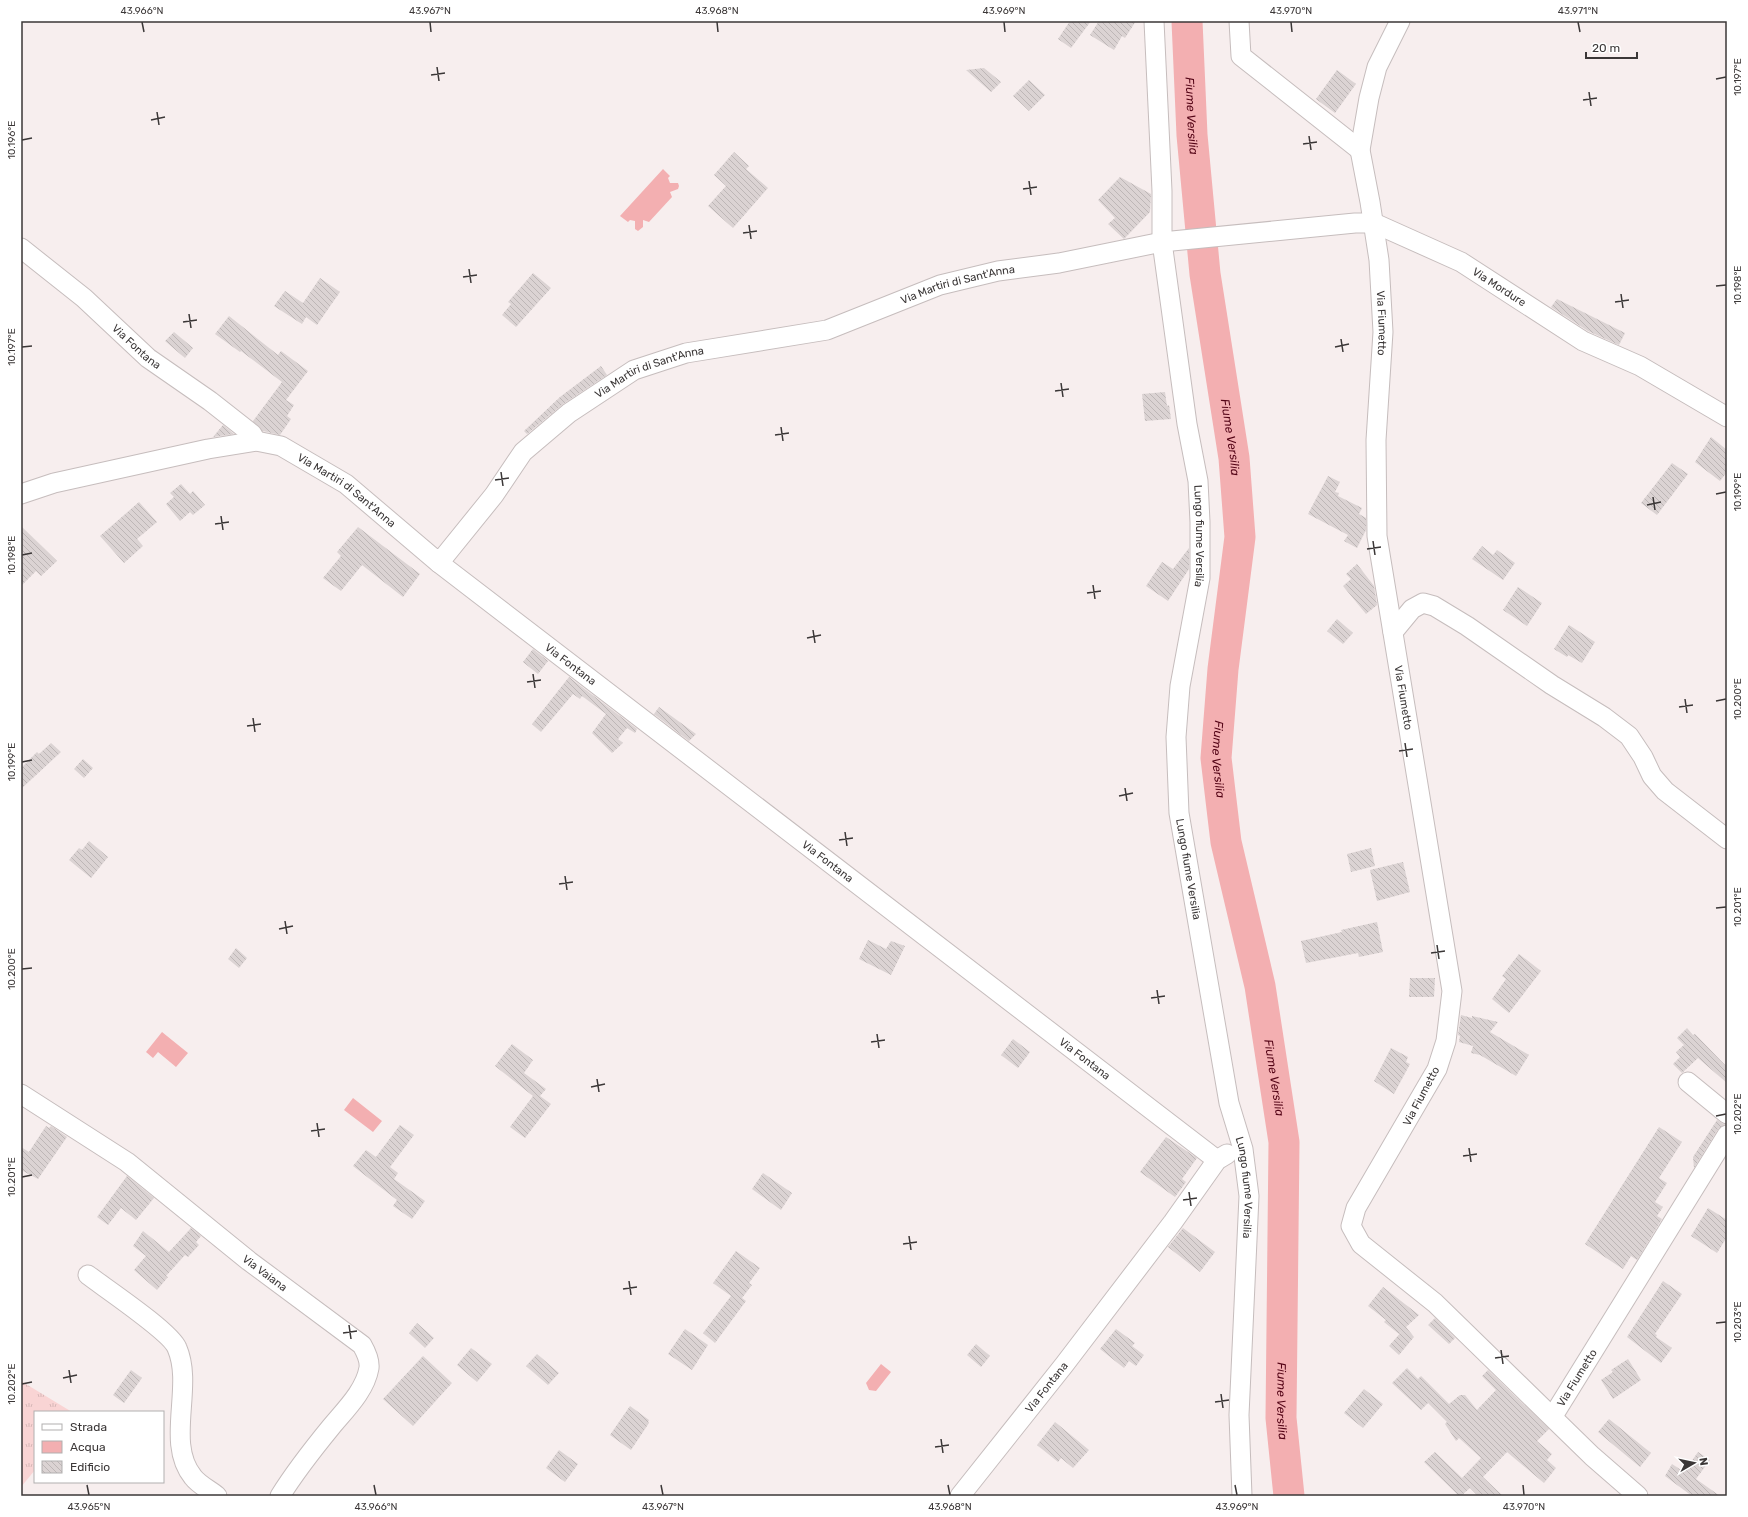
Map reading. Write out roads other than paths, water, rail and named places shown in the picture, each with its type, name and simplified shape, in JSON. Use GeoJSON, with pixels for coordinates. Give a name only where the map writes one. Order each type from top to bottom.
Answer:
{"type":"FeatureCollection","features":[{"type":"Feature","properties":{"kind":"street"},"geometry":{"type":"LineString","coordinates":[[1154,21],[1162,191],[1167,242]]}},
{"type":"Feature","properties":{"kind":"street"},"geometry":{"type":"LineString","coordinates":[[1239,21],[1241,56],[1360,150]]}},
{"type":"Feature","properties":{"kind":"street","name":"Via Fiumetto"},"geometry":{"type":"LineString","coordinates":[[1400,21],[1378,67],[1369,98],[1360,150],[1374,223],[1379,260],[1383,332],[1376,440],[1377,536],[1452,991],[1446,1041],[1437,1069],[1356,1208],[1351,1226],[1361,1244],[1435,1303],[1553,1416],[1592,1456],[1638,1496]]}},
{"type":"Feature","properties":{"kind":"street","name":"Via Mordure"},"geometry":{"type":"LineString","coordinates":[[1252,233],[1355,223],[1374,223],[1461,262],[1583,340],[1640,366],[1727,418]]}},
{"type":"Feature","properties":{"kind":"street","name":"Via Martiri di Sant'Anna"},"geometry":{"type":"LineString","coordinates":[[21,494],[61,482],[208,449],[256,441],[281,446],[346,484],[439,563],[494,495],[524,452],[569,413],[634,370],[686,353],[828,330],[940,285],[998,271],[1058,263],[1167,242],[1252,233]]}},
{"type":"Feature","properties":{"kind":"street","name":"Lungo fiume Versilia"},"geometry":{"type":"LineString","coordinates":[[1167,242],[1186,417],[1198,481],[1200,522],[1200,578],[1180,686],[1176,737],[1179,813],[1229,1103],[1242,1149],[1249,1196],[1239,1415],[1242,1496]]}},
{"type":"Feature","properties":{"kind":"street","name":"Via Fontana"},"geometry":{"type":"LineString","coordinates":[[21,248],[84,298],[148,358],[210,401],[252,434],[256,441]]}},
{"type":"Feature","properties":{"kind":"street","name":"Via Fontana"},"geometry":{"type":"LineString","coordinates":[[439,563],[1217,1160]]}},
{"type":"Feature","properties":{"kind":"street"},"geometry":{"type":"LineString","coordinates":[[1393,632],[1412,609],[1422,603],[1434,606],[1467,626],[1552,686],[1604,717],[1629,736],[1643,757],[1652,776],[1665,792],[1727,839]]}},
{"type":"Feature","properties":{"kind":"street"},"geometry":{"type":"LineString","coordinates":[[1688,1082],[1727,1114]]}},
{"type":"Feature","properties":{"kind":"street","name":"Via Vaiana"},"geometry":{"type":"LineString","coordinates":[[21,1094],[127,1162],[249,1261],[362,1345],[368,1354],[369,1366],[367,1375],[356,1397],[304,1460],[280,1496]]}},
{"type":"Feature","properties":{"kind":"street","name":"Via Fiumetto"},"geometry":{"type":"LineString","coordinates":[[1553,1416],[1727,1135]]}},
{"type":"Feature","properties":{"kind":"street","name":"Via Fontana"},"geometry":{"type":"LineString","coordinates":[[960,1496],[1173,1222],[1217,1160],[1224,1155],[1242,1149]]}},
{"type":"Feature","properties":{"kind":"street"},"geometry":{"type":"LineString","coordinates":[[88,1276],[165,1333],[177,1346],[183,1365],[181,1443],[183,1460],[194,1478],[217,1496]]}},
{"type":"Feature","properties":{"kind":"water"},"geometry":{"type":"Polygon","coordinates":[[[663,169],[670,176],[668,178],[670,183],[678,183],[678,189],[670,192],[672,197],[649,222],[643,220],[643,227],[638,231],[635,229],[635,221],[630,220],[628,222],[620,216],[663,169]]]}},
{"type":"Feature","properties":{"kind":"water"},"geometry":{"type":"Polygon","coordinates":[[[162,1032],[188,1053],[176,1067],[158,1052],[153,1058],[146,1052],[162,1032]]]}},
{"type":"Feature","properties":{"kind":"water"},"geometry":{"type":"Polygon","coordinates":[[[353,1098],[382,1121],[373,1132],[344,1110],[353,1098]]]}},
{"type":"Feature","properties":{"kind":"water"},"geometry":{"type":"Polygon","coordinates":[[[881,1364],[891,1372],[876,1391],[869,1390],[866,1383],[881,1364]]]}},
{"type":"Feature","properties":{"kind":"waterway","name":"Fiume Versilia"},"geometry":{"type":"LineString","coordinates":[[1187,21],[1192,135],[1205,274],[1234,458],[1240,537],[1223,669],[1216,758],[1226,842],[1260,986],[1284,1142],[1281,1418],[1289,1496]]}}]}
